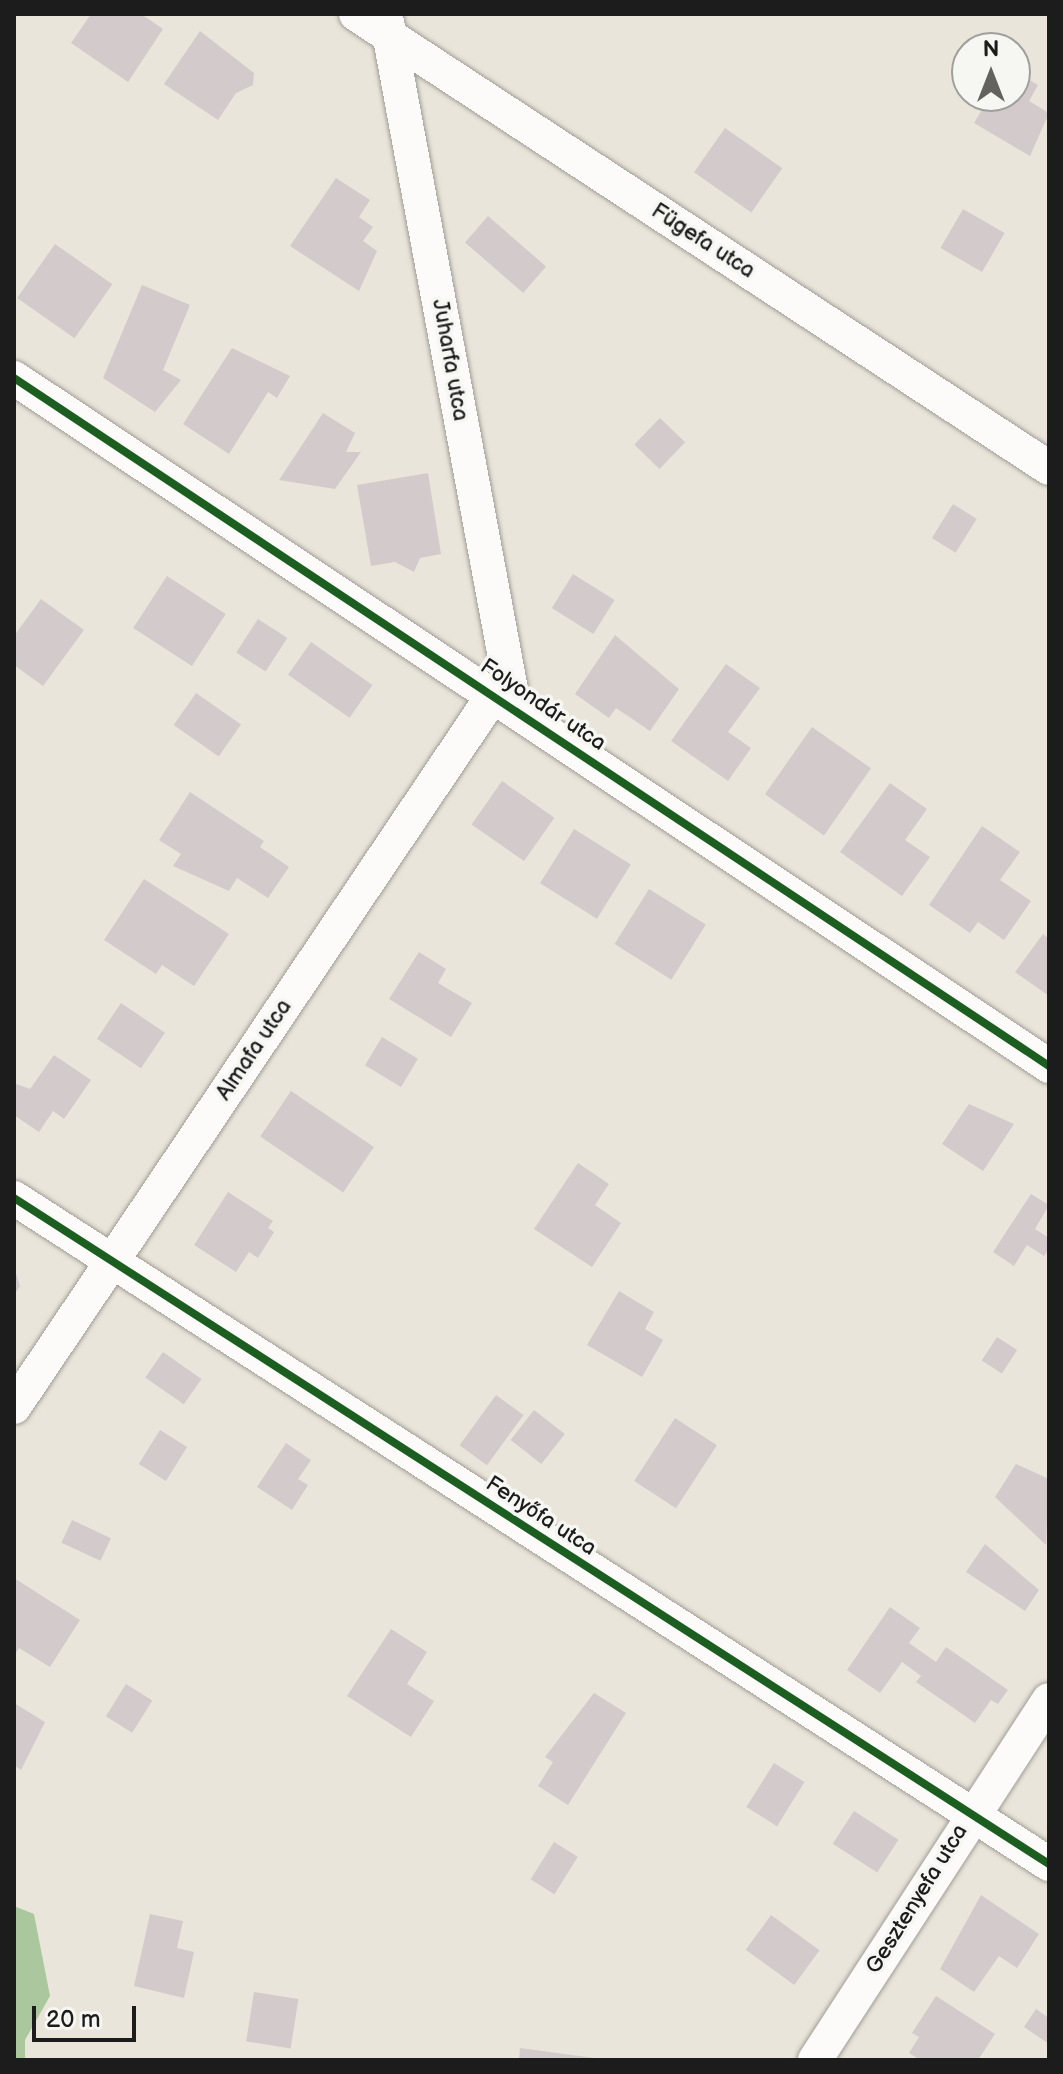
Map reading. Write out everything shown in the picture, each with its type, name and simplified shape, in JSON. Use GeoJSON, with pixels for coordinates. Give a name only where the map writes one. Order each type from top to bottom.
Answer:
{"type":"FeatureCollection","features":[{"type":"Feature","properties":{"kind":"street","name":"Fügefa utca"},"geometry":{"type":"LineString","coordinates":[[356,14],[388,25],[1049,468]]}},
{"type":"Feature","properties":{"kind":"street","name":"Juharfa utca"},"geometry":{"type":"LineString","coordinates":[[388,25],[504,700]]}},
{"type":"Feature","properties":{"kind":"street","name":"Folyondár utca"},"geometry":{"type":"LineString","coordinates":[[14,378],[504,700],[1049,1066]]}},
{"type":"Feature","properties":{"kind":"street","name":"Almafa utca"},"geometry":{"type":"LineString","coordinates":[[14,1407],[110,1263],[504,700]]}},
{"type":"Feature","properties":{"kind":"street","name":"Fenyőfa utca"},"geometry":{"type":"LineString","coordinates":[[14,1198],[110,1263],[1049,1864]]}},
{"type":"Feature","properties":{"kind":"street","name":"Gesztenyefa utca"},"geometry":{"type":"LineString","coordinates":[[815,2060],[971,1813],[1049,1700]]}},
{"type":"Feature","properties":{"kind":"green space"},"geometry":{"type":"Polygon","coordinates":[[[14,1906],[34,1914],[50,1996],[25,2040],[25,2060],[14,2060],[14,1906]]]}},
{"type":"Feature","properties":{"kind":"building"},"geometry":{"type":"Polygon","coordinates":[[[91,14],[141,14],[163,29],[128,82],[71,43],[91,14]]]}},
{"type":"Feature","properties":{"kind":"building"},"geometry":{"type":"Polygon","coordinates":[[[200,31],[254,73],[253,85],[236,93],[218,120],[164,84],[200,31]]]}},
{"type":"Feature","properties":{"kind":"building"},"geometry":{"type":"Polygon","coordinates":[[[1031,81],[1038,85],[1031,97],[1031,81]]]}},
{"type":"Feature","properties":{"kind":"building"},"geometry":{"type":"Polygon","coordinates":[[[1031,102],[1049,113],[1030,156],[974,123],[981,112],[1031,112],[1031,102]]]}},
{"type":"Feature","properties":{"kind":"building"},"geometry":{"type":"Polygon","coordinates":[[[725,128],[782,168],[751,212],[694,172],[725,128]]]}},
{"type":"Feature","properties":{"kind":"building"},"geometry":{"type":"Polygon","coordinates":[[[336,178],[370,200],[359,217],[373,227],[363,241],[377,251],[359,291],[290,246],[336,178]]]}},
{"type":"Feature","properties":{"kind":"building"},"geometry":{"type":"Polygon","coordinates":[[[963,209],[1005,233],[982,272],[940,248],[963,209]]]}},
{"type":"Feature","properties":{"kind":"building"},"geometry":{"type":"Polygon","coordinates":[[[488,216],[546,267],[523,293],[465,242],[488,216]]]}},
{"type":"Feature","properties":{"kind":"building"},"geometry":{"type":"Polygon","coordinates":[[[55,244],[112,284],[74,338],[17,298],[55,244]]]}},
{"type":"Feature","properties":{"kind":"building"},"geometry":{"type":"Polygon","coordinates":[[[142,285],[190,305],[163,370],[181,380],[155,412],[103,378],[142,285]]]}},
{"type":"Feature","properties":{"kind":"building"},"geometry":{"type":"Polygon","coordinates":[[[232,348],[290,376],[277,398],[268,392],[229,454],[183,424],[232,348]]]}},
{"type":"Feature","properties":{"kind":"building"},"geometry":{"type":"Polygon","coordinates":[[[323,413],[355,433],[346,452],[361,452],[335,489],[279,480],[323,413]]]}},
{"type":"Feature","properties":{"kind":"building"},"geometry":{"type":"Polygon","coordinates":[[[660,418],[685,442],[659,469],[634,445],[660,418]]]}},
{"type":"Feature","properties":{"kind":"building"},"geometry":{"type":"Polygon","coordinates":[[[428,473],[441,554],[420,558],[414,572],[395,562],[371,566],[357,485],[428,473]]]}},
{"type":"Feature","properties":{"kind":"building"},"geometry":{"type":"Polygon","coordinates":[[[953,504],[977,519],[956,553],[932,538],[953,504]]]}},
{"type":"Feature","properties":{"kind":"building"},"geometry":{"type":"Polygon","coordinates":[[[573,574],[615,600],[593,634],[552,608],[573,574]]]}},
{"type":"Feature","properties":{"kind":"building"},"geometry":{"type":"Polygon","coordinates":[[[167,576],[226,614],[192,666],[133,628],[167,576]]]}},
{"type":"Feature","properties":{"kind":"building"},"geometry":{"type":"Polygon","coordinates":[[[41,599],[84,630],[43,686],[14,665],[14,636],[41,599]]]}},
{"type":"Feature","properties":{"kind":"building"},"geometry":{"type":"Polygon","coordinates":[[[258,619],[287,638],[266,672],[236,653],[258,619]]]}},
{"type":"Feature","properties":{"kind":"building"},"geometry":{"type":"Polygon","coordinates":[[[615,635],[679,689],[650,731],[616,708],[609,718],[575,694],[615,635]]]}},
{"type":"Feature","properties":{"kind":"building"},"geometry":{"type":"Polygon","coordinates":[[[311,642],[372,685],[349,718],[288,675],[311,642]]]}},
{"type":"Feature","properties":{"kind":"building"},"geometry":{"type":"Polygon","coordinates":[[[726,664],[760,688],[728,732],[751,748],[728,781],[671,741],[726,664]]]}},
{"type":"Feature","properties":{"kind":"building"},"geometry":{"type":"Polygon","coordinates":[[[196,693],[241,725],[219,756],[174,725],[196,693]]]}},
{"type":"Feature","properties":{"kind":"building"},"geometry":{"type":"Polygon","coordinates":[[[812,727],[871,768],[824,835],[765,794],[812,727]]]}},
{"type":"Feature","properties":{"kind":"building"},"geometry":{"type":"Polygon","coordinates":[[[502,781],[554,818],[524,861],[472,824],[502,781]]]}},
{"type":"Feature","properties":{"kind":"building"},"geometry":{"type":"Polygon","coordinates":[[[890,783],[927,809],[905,840],[930,857],[902,896],[840,852],[890,783]]]}},
{"type":"Feature","properties":{"kind":"building"},"geometry":{"type":"Polygon","coordinates":[[[190,792],[264,841],[260,847],[289,867],[268,898],[237,878],[229,891],[173,866],[181,854],[159,840],[190,792]]]}},
{"type":"Feature","properties":{"kind":"building"},"geometry":{"type":"Polygon","coordinates":[[[982,826],[1020,852],[1000,880],[1031,901],[1004,940],[978,922],[970,933],[929,905],[982,826]]]}},
{"type":"Feature","properties":{"kind":"building"},"geometry":{"type":"Polygon","coordinates":[[[574,829],[631,865],[597,919],[540,883],[574,829]]]}},
{"type":"Feature","properties":{"kind":"building"},"geometry":{"type":"Polygon","coordinates":[[[144,879],[229,934],[194,986],[162,965],[156,974],[104,940],[144,879]]]}},
{"type":"Feature","properties":{"kind":"building"},"geometry":{"type":"Polygon","coordinates":[[[649,889],[706,925],[671,980],[615,944],[649,889]]]}},
{"type":"Feature","properties":{"kind":"building"},"geometry":{"type":"Polygon","coordinates":[[[1043,934],[1049,939],[1049,996],[1015,972],[1043,934]]]}},
{"type":"Feature","properties":{"kind":"building"},"geometry":{"type":"Polygon","coordinates":[[[419,952],[446,969],[438,983],[472,1003],[451,1037],[389,999],[419,952]]]}},
{"type":"Feature","properties":{"kind":"building"},"geometry":{"type":"Polygon","coordinates":[[[121,1003],[165,1033],[141,1068],[97,1039],[121,1003]]]}},
{"type":"Feature","properties":{"kind":"building"},"geometry":{"type":"Polygon","coordinates":[[[382,1037],[418,1059],[401,1087],[365,1065],[382,1037]]]}},
{"type":"Feature","properties":{"kind":"building"},"geometry":{"type":"Polygon","coordinates":[[[54,1055],[91,1080],[64,1119],[53,1111],[39,1132],[14,1115],[14,1083],[30,1089],[54,1055]]]}},
{"type":"Feature","properties":{"kind":"building"},"geometry":{"type":"Polygon","coordinates":[[[291,1091],[374,1147],[343,1193],[260,1137],[291,1091]]]}},
{"type":"Feature","properties":{"kind":"building"},"geometry":{"type":"Polygon","coordinates":[[[969,1104],[1014,1124],[983,1171],[942,1144],[969,1104]]]}},
{"type":"Feature","properties":{"kind":"building"},"geometry":{"type":"Polygon","coordinates":[[[578,1163],[609,1184],[595,1205],[621,1223],[592,1267],[534,1229],[578,1163]]]}},
{"type":"Feature","properties":{"kind":"building"},"geometry":{"type":"Polygon","coordinates":[[[228,1192],[273,1221],[268,1228],[274,1232],[258,1258],[249,1252],[236,1272],[194,1245],[228,1192]]]}},
{"type":"Feature","properties":{"kind":"building"},"geometry":{"type":"Polygon","coordinates":[[[1031,1194],[1049,1205],[1035,1229],[1049,1238],[1049,1249],[1044,1256],[1027,1245],[1014,1266],[993,1252],[1031,1194]]]}},
{"type":"Feature","properties":{"kind":"building"},"geometry":{"type":"Polygon","coordinates":[[[14,1267],[20,1286],[14,1295],[14,1267]]]}},
{"type":"Feature","properties":{"kind":"building"},"geometry":{"type":"Polygon","coordinates":[[[619,1291],[654,1312],[645,1329],[663,1340],[642,1377],[587,1345],[619,1291]]]}},
{"type":"Feature","properties":{"kind":"building"},"geometry":{"type":"Polygon","coordinates":[[[997,1337],[1017,1350],[1002,1374],[982,1360],[997,1337]]]}},
{"type":"Feature","properties":{"kind":"building"},"geometry":{"type":"Polygon","coordinates":[[[163,1352],[202,1379],[184,1404],[145,1377],[163,1352]]]}},
{"type":"Feature","properties":{"kind":"building"},"geometry":{"type":"Polygon","coordinates":[[[496,1395],[524,1415],[487,1465],[460,1445],[496,1395]]]}},
{"type":"Feature","properties":{"kind":"building"},"geometry":{"type":"Polygon","coordinates":[[[534,1410],[565,1434],[541,1464],[511,1440],[534,1410]]]}},
{"type":"Feature","properties":{"kind":"building"},"geometry":{"type":"Polygon","coordinates":[[[675,1418],[717,1445],[676,1508],[634,1481],[675,1418]]]}},
{"type":"Feature","properties":{"kind":"building"},"geometry":{"type":"Polygon","coordinates":[[[160,1430],[187,1447],[166,1481],[139,1464],[160,1430]]]}},
{"type":"Feature","properties":{"kind":"building"},"geometry":{"type":"Polygon","coordinates":[[[286,1443],[311,1460],[298,1479],[308,1485],[292,1510],[257,1487],[286,1443]]]}},
{"type":"Feature","properties":{"kind":"building"},"geometry":{"type":"Polygon","coordinates":[[[1016,1464],[1049,1479],[1046,1545],[995,1497],[1016,1464]]]}},
{"type":"Feature","properties":{"kind":"building"},"geometry":{"type":"Polygon","coordinates":[[[72,1520],[111,1538],[100,1561],[61,1543],[72,1520]]]}},
{"type":"Feature","properties":{"kind":"building"},"geometry":{"type":"Polygon","coordinates":[[[985,1544],[1039,1590],[1025,1611],[966,1572],[985,1544]]]}},
{"type":"Feature","properties":{"kind":"building"},"geometry":{"type":"Polygon","coordinates":[[[14,1578],[80,1620],[50,1667],[19,1648],[14,1656],[14,1578]]]}},
{"type":"Feature","properties":{"kind":"building"},"geometry":{"type":"Polygon","coordinates":[[[890,1607],[920,1628],[909,1643],[936,1662],[946,1647],[1008,1690],[998,1704],[991,1700],[975,1723],[916,1682],[921,1676],[902,1662],[880,1693],[847,1670],[890,1607]]]}},
{"type":"Feature","properties":{"kind":"building"},"geometry":{"type":"Polygon","coordinates":[[[391,1629],[427,1652],[407,1684],[434,1701],[411,1737],[347,1696],[391,1629]]]}},
{"type":"Feature","properties":{"kind":"building"},"geometry":{"type":"Polygon","coordinates":[[[126,1684],[152,1700],[132,1733],[106,1716],[126,1684]]]}},
{"type":"Feature","properties":{"kind":"building"},"geometry":{"type":"Polygon","coordinates":[[[594,1693],[626,1713],[568,1805],[538,1786],[553,1762],[545,1757],[594,1693]]]}},
{"type":"Feature","properties":{"kind":"building"},"geometry":{"type":"Polygon","coordinates":[[[14,1703],[45,1722],[21,1770],[14,1765],[14,1703]]]}},
{"type":"Feature","properties":{"kind":"building"},"geometry":{"type":"Polygon","coordinates":[[[774,1763],[805,1782],[777,1826],[746,1807],[774,1763]]]}},
{"type":"Feature","properties":{"kind":"building"},"geometry":{"type":"Polygon","coordinates":[[[854,1811],[898,1840],[877,1873],[833,1844],[854,1811]]]}},
{"type":"Feature","properties":{"kind":"building"},"geometry":{"type":"Polygon","coordinates":[[[554,1842],[578,1857],[554,1894],[531,1879],[554,1842]]]}},
{"type":"Feature","properties":{"kind":"building"},"geometry":{"type":"Polygon","coordinates":[[[981,1895],[1039,1934],[1017,1968],[999,1956],[974,1992],[940,1969],[981,1895]]]}},
{"type":"Feature","properties":{"kind":"building"},"geometry":{"type":"Polygon","coordinates":[[[150,1914],[183,1921],[177,1948],[194,1952],[184,1998],[134,1986],[150,1914]]]}},
{"type":"Feature","properties":{"kind":"building"},"geometry":{"type":"Polygon","coordinates":[[[771,1915],[820,1950],[794,1985],[746,1950],[771,1915]]]}},
{"type":"Feature","properties":{"kind":"building"},"geometry":{"type":"Polygon","coordinates":[[[254,1992],[298,1999],[291,2048],[246,2041],[254,1992]]]}},
{"type":"Feature","properties":{"kind":"building"},"geometry":{"type":"Polygon","coordinates":[[[936,1996],[995,2034],[978,2060],[920,2060],[909,2053],[919,2037],[912,2033],[936,1996]]]}},
{"type":"Feature","properties":{"kind":"building"},"geometry":{"type":"Polygon","coordinates":[[[1036,2009],[1049,2018],[1049,2044],[1024,2027],[1036,2009]]]}},
{"type":"Feature","properties":{"kind":"building"},"geometry":{"type":"Polygon","coordinates":[[[520,2048],[594,2058],[594,2060],[519,2060],[520,2048]]]}},
{"type":"Feature","properties":{"kind":"cycle path"},"geometry":{"type":"LineString","coordinates":[[14,378],[1049,1066]]}},
{"type":"Feature","properties":{"kind":"cycle path"},"geometry":{"type":"LineString","coordinates":[[14,1198],[1049,1864]]}}]}
